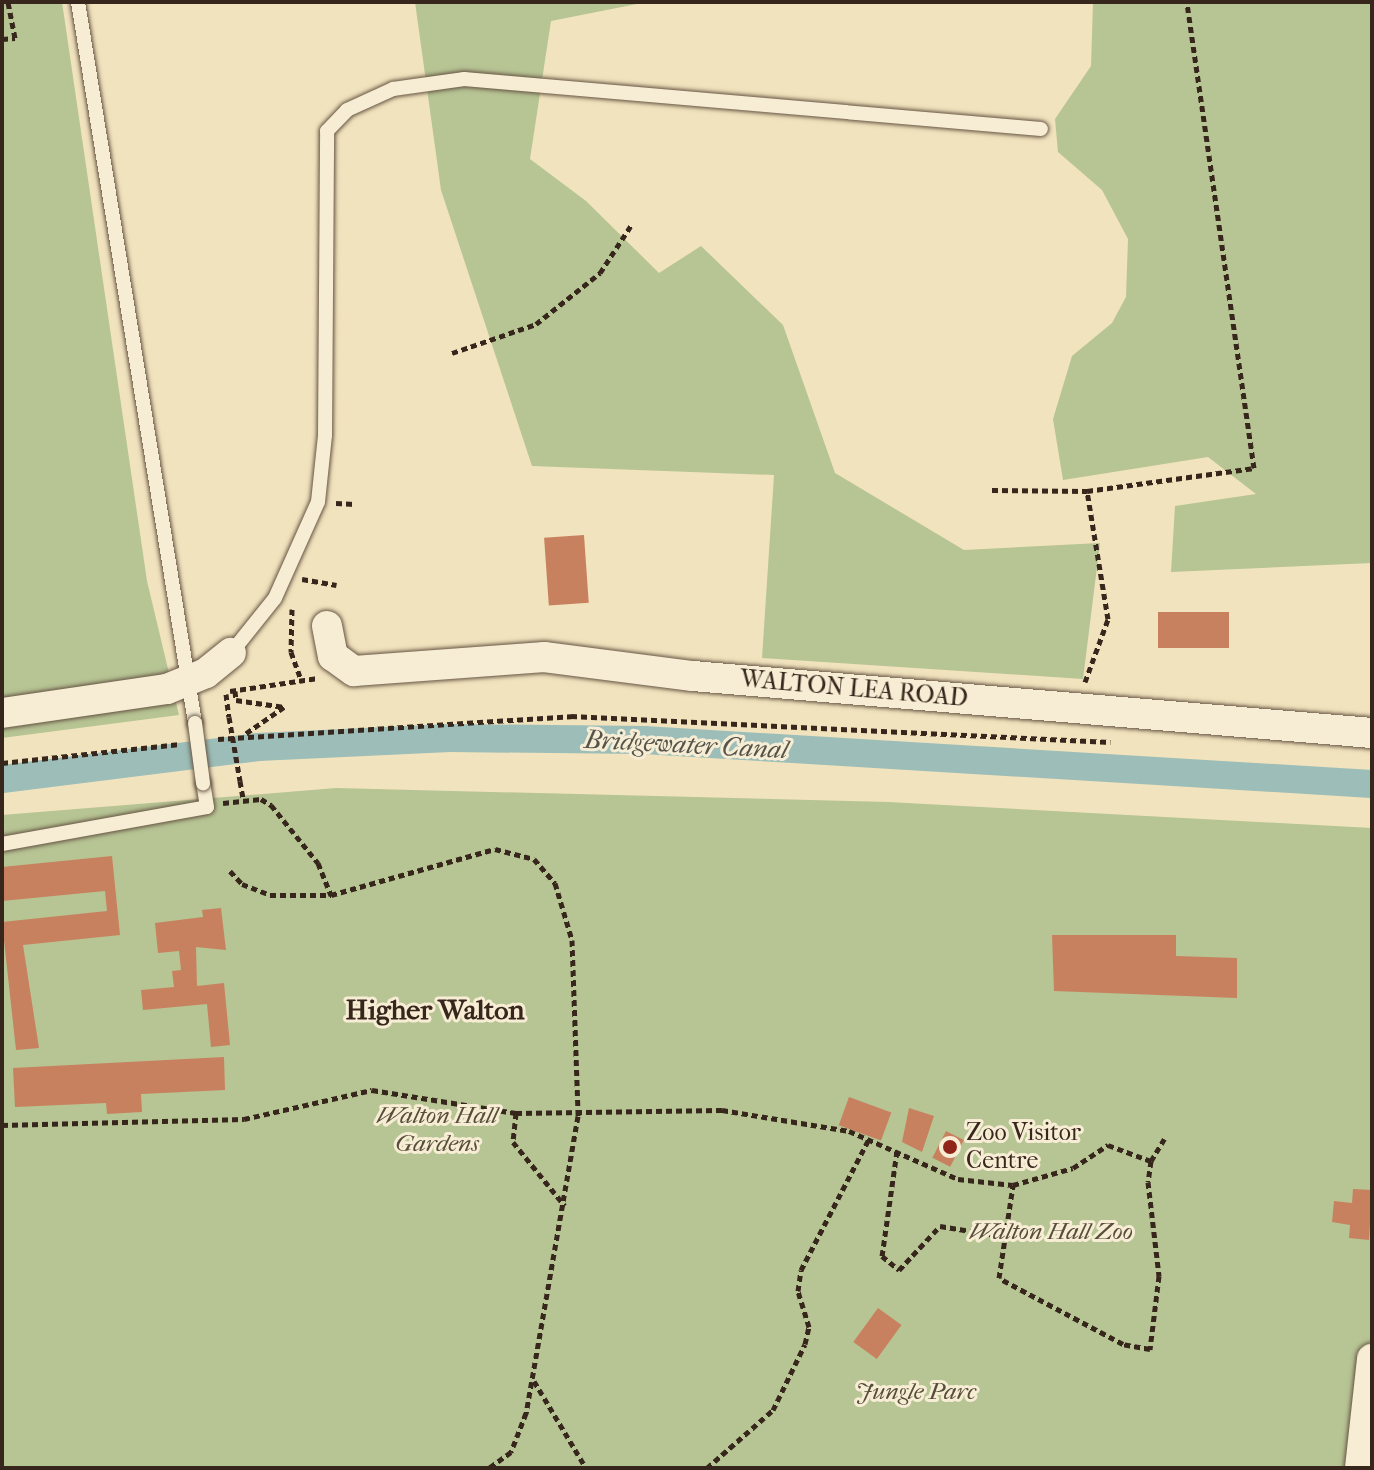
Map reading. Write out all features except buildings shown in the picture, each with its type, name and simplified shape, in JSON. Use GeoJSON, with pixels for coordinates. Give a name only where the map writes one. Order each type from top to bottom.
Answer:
{"type":"FeatureCollection","features":[{"type":"Feature","properties":{"kind":"street"},"geometry":{"type":"LineString","coordinates":[[327,626],[339,664]]}},
{"type":"Feature","properties":{"kind":"street"},"geometry":{"type":"LineString","coordinates":[[2,713],[193,688],[231,653]]}},
{"type":"Feature","properties":{"kind":"street","name":"WALTON LEA ROAD"},"geometry":{"type":"LineString","coordinates":[[339,664],[366,672],[544,657],[693,676],[1372,733]]}},
{"type":"Feature","properties":{"kind":"street"},"geometry":{"type":"LineString","coordinates":[[1360,1468],[1368,1426],[1372,1359]]}},
{"type":"Feature","properties":{"kind":"lane"},"geometry":{"type":"LineString","coordinates":[[2,844],[207,807],[193,688],[78,2]]}},
{"type":"Feature","properties":{"kind":"lane"},"geometry":{"type":"LineString","coordinates":[[231,653],[261,620],[288,574],[318,502],[325,435],[325,157],[327,131],[347,110],[393,89],[464,79],[1041,129]]}},
{"type":"Feature","properties":{"kind":"path"},"geometry":{"type":"LineString","coordinates":[[2,39],[15,38],[8,2]]}},
{"type":"Feature","properties":{"kind":"path"},"geometry":{"type":"LineString","coordinates":[[992,490],[1087,491],[1254,468],[1187,2]]}},
{"type":"Feature","properties":{"kind":"path"},"geometry":{"type":"LineString","coordinates":[[452,353],[536,324],[600,273],[632,224]]}},
{"type":"Feature","properties":{"kind":"path"},"geometry":{"type":"LineString","coordinates":[[1077,706],[1108,619],[1087,491]]}},
{"type":"Feature","properties":{"kind":"path"},"geometry":{"type":"LineString","coordinates":[[288,574],[336,585]]}},
{"type":"Feature","properties":{"kind":"path"},"geometry":{"type":"LineString","coordinates":[[302,682],[291,652],[292,608],[308,581]]}},
{"type":"Feature","properties":{"kind":"path"},"geometry":{"type":"LineString","coordinates":[[193,688],[225,692],[302,682],[339,664]]}},
{"type":"Feature","properties":{"kind":"path"},"geometry":{"type":"LineString","coordinates":[[235,691],[236,700],[284,707],[242,736]]}},
{"type":"Feature","properties":{"kind":"path"},"geometry":{"type":"LineString","coordinates":[[225,692],[243,798]]}},
{"type":"Feature","properties":{"kind":"path"},"geometry":{"type":"LineString","coordinates":[[204,741],[242,736],[571,716],[1120,743]]}},
{"type":"Feature","properties":{"kind":"path"},"geometry":{"type":"LineString","coordinates":[[2,763],[191,743]]}},
{"type":"Feature","properties":{"kind":"path"},"geometry":{"type":"LineString","coordinates":[[207,807],[243,798],[271,805],[318,863],[331,895]]}},
{"type":"Feature","properties":{"kind":"path"},"geometry":{"type":"LineString","coordinates":[[230,871],[270,895],[331,895],[495,849],[516,851],[547,869],[572,940],[578,1116],[566,1207],[533,1381],[511,1452],[489,1468]]}},
{"type":"Feature","properties":{"kind":"path"},"geometry":{"type":"LineString","coordinates":[[2,1125],[244,1119],[372,1090],[516,1113],[578,1116],[722,1110],[812,1123],[869,1139],[958,1179],[1013,1185],[1073,1168],[1108,1145],[1151,1161]]}},
{"type":"Feature","properties":{"kind":"path"},"geometry":{"type":"LineString","coordinates":[[516,1113],[513,1142],[566,1207]]}},
{"type":"Feature","properties":{"kind":"path"},"geometry":{"type":"LineString","coordinates":[[707,1468],[773,1410],[805,1344],[809,1327],[798,1291],[801,1270],[869,1139]]}},
{"type":"Feature","properties":{"kind":"path"},"geometry":{"type":"LineString","coordinates":[[1013,1185],[1001,1236],[999,1278],[1016,1291],[1123,1344],[1150,1349],[1159,1276],[1148,1182],[1151,1161],[1164,1139]]}},
{"type":"Feature","properties":{"kind":"path"},"geometry":{"type":"LineString","coordinates":[[897,1151],[882,1256],[899,1270],[940,1226],[1001,1236]]}},
{"type":"Feature","properties":{"kind":"path"},"geometry":{"type":"LineString","coordinates":[[533,1381],[586,1468]]}},
{"type":"Feature","properties":{"kind":"green space"},"geometry":{"type":"Polygon","coordinates":[[[2,2],[62,2],[147,581],[179,715],[2,738],[2,2]]]}},
{"type":"Feature","properties":{"kind":"green space"},"geometry":{"type":"Polygon","coordinates":[[[415,2],[647,2],[551,21],[530,159],[586,201],[659,273],[701,246],[783,325],[835,473],[964,550],[1100,543],[1083,679],[762,658],[774,475],[532,466],[441,190],[415,2]]]}},
{"type":"Feature","properties":{"kind":"green space"},"geometry":{"type":"Polygon","coordinates":[[[1093,2],[1372,2],[1372,563],[1171,572],[1175,506],[1256,494],[1208,457],[1063,480],[1053,419],[1072,356],[1112,323],[1126,297],[1128,239],[1102,190],[1058,152],[1055,119],[1091,66],[1093,2]]]}},
{"type":"Feature","properties":{"kind":"green space","name":"Walton Hall Gardens"},"geometry":{"type":"Polygon","coordinates":[[[336,788],[888,802],[1372,828],[1372,1381],[1364,1468],[2,1468],[2,815],[336,788]]]}},
{"type":"Feature","properties":{"kind":"waterway","name":"Bridgewater Canal"},"geometry":{"type":"LineString","coordinates":[[2,779],[258,747],[450,738],[644,740],[1372,784]]}},
{"type":"Feature","properties":{"kind":"place","name":"Zoo Visitor Centre"},"geometry":{"type":"Point","coordinates":[950,1147]}},
{"type":"Feature","properties":{"kind":"district","name":"Higher Walton"},"geometry":{"type":"Point","coordinates":[435,1010]}},
{"type":"Feature","properties":{"kind":"park label","name":"Walton Hall Zoo"},"geometry":{"type":"Point","coordinates":[1051,1232]}},
{"type":"Feature","properties":{"kind":"park label","name":"Jungle Parc"},"geometry":{"type":"Point","coordinates":[916,1392]}}]}
